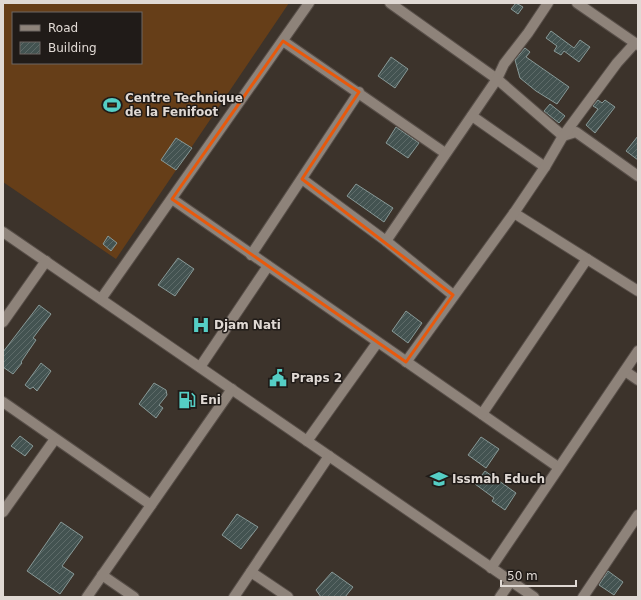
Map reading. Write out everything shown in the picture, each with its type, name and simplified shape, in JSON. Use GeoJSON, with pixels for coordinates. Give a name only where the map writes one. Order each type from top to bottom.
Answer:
{"type":"FeatureCollection","features":[{"type":"Feature","properties":{"kind":"street"},"geometry":{"type":"LineString","coordinates":[[101,300],[310,3]]}},
{"type":"Feature","properties":{"kind":"street"},"geometry":{"type":"LineString","coordinates":[[390,3],[497,79],[563,136]]}},
{"type":"Feature","properties":{"kind":"street"},"geometry":{"type":"LineString","coordinates":[[386,241],[497,79],[504,64],[528,33],[548,3]]}},
{"type":"Feature","properties":{"kind":"street"},"geometry":{"type":"LineString","coordinates":[[406,362],[453,295],[514,213],[545,167],[563,136],[617,63],[636,44],[577,3]]}},
{"type":"Feature","properties":{"kind":"street"},"geometry":{"type":"LineString","coordinates":[[283,41],[359,92],[445,153]]}},
{"type":"Feature","properties":{"kind":"street"},"geometry":{"type":"LineString","coordinates":[[251,255],[359,92]]}},
{"type":"Feature","properties":{"kind":"street"},"geometry":{"type":"LineString","coordinates":[[472,116],[545,167]]}},
{"type":"Feature","properties":{"kind":"street"},"geometry":{"type":"LineString","coordinates":[[563,136],[576,132],[638,176]]}},
{"type":"Feature","properties":{"kind":"street"},"geometry":{"type":"LineString","coordinates":[[302,179],[386,241],[453,295]]}},
{"type":"Feature","properties":{"kind":"street"},"geometry":{"type":"LineString","coordinates":[[172,199],[377,343],[558,467]]}},
{"type":"Feature","properties":{"kind":"street"},"geometry":{"type":"LineString","coordinates":[[514,213],[638,290]]}},
{"type":"Feature","properties":{"kind":"street"},"geometry":{"type":"LineString","coordinates":[[3,232],[534,597]]}},
{"type":"Feature","properties":{"kind":"street"},"geometry":{"type":"LineString","coordinates":[[482,414],[587,258]]}},
{"type":"Feature","properties":{"kind":"street"},"geometry":{"type":"LineString","coordinates":[[3,322],[46,261]]}},
{"type":"Feature","properties":{"kind":"street"},"geometry":{"type":"LineString","coordinates":[[200,367],[268,266]]}},
{"type":"Feature","properties":{"kind":"street"},"geometry":{"type":"LineString","coordinates":[[307,441],[377,343]]}},
{"type":"Feature","properties":{"kind":"street"},"geometry":{"type":"LineString","coordinates":[[491,568],[638,351]]}},
{"type":"Feature","properties":{"kind":"street"},"geometry":{"type":"LineString","coordinates":[[625,370],[638,380]]}},
{"type":"Feature","properties":{"kind":"street"},"geometry":{"type":"LineString","coordinates":[[87,597],[232,390]]}},
{"type":"Feature","properties":{"kind":"street"},"geometry":{"type":"LineString","coordinates":[[3,402],[151,505]]}},
{"type":"Feature","properties":{"kind":"street"},"geometry":{"type":"LineString","coordinates":[[3,512],[55,438]]}},
{"type":"Feature","properties":{"kind":"street"},"geometry":{"type":"LineString","coordinates":[[234,597],[329,456]]}},
{"type":"Feature","properties":{"kind":"street"},"geometry":{"type":"LineString","coordinates":[[583,597],[638,515]]}},
{"type":"Feature","properties":{"kind":"street"},"geometry":{"type":"LineString","coordinates":[[251,572],[288,597]]}},
{"type":"Feature","properties":{"kind":"street"},"geometry":{"type":"LineString","coordinates":[[102,575],[134,597]]}},
{"type":"Feature","properties":{"kind":"street"},"geometry":{"type":"LineString","coordinates":[[500,597],[511,581]]}},
{"type":"Feature","properties":{"kind":"highlighted area"},"geometry":{"type":"Polygon","coordinates":[[[283,41],[359,92],[302,179],[453,295],[406,362],[172,199],[283,41]]]}},
{"type":"Feature","properties":{"kind":"shaded area","name":"Centre Technique de la Fenifoot"},"geometry":{"type":"Polygon","coordinates":[[[3,3],[289,3],[116,259],[3,182],[3,3]]]}},
{"type":"Feature","properties":{"kind":"building"},"geometry":{"type":"Polygon","coordinates":[[[516,3],[523,7],[518,14],[511,9],[516,3]]]}},
{"type":"Feature","properties":{"kind":"building"},"geometry":{"type":"Polygon","coordinates":[[[551,31],[574,48],[580,40],[590,47],[579,62],[564,51],[561,55],[554,51],[557,46],[546,38],[551,31]]]}},
{"type":"Feature","properties":{"kind":"building"},"geometry":{"type":"Polygon","coordinates":[[[525,48],[530,52],[526,57],[569,87],[557,104],[536,91],[520,78],[515,60],[525,48]]]}},
{"type":"Feature","properties":{"kind":"building"},"geometry":{"type":"Polygon","coordinates":[[[391,57],[408,69],[395,88],[378,76],[391,57]]]}},
{"type":"Feature","properties":{"kind":"building"},"geometry":{"type":"Polygon","coordinates":[[[598,100],[602,103],[605,100],[615,107],[595,133],[586,125],[598,109],[593,106],[598,100]]]}},
{"type":"Feature","properties":{"kind":"building"},"geometry":{"type":"Polygon","coordinates":[[[550,104],[565,116],[559,123],[544,111],[550,104]]]}},
{"type":"Feature","properties":{"kind":"building"},"geometry":{"type":"Polygon","coordinates":[[[396,127],[419,143],[408,158],[386,143],[396,127]]]}},
{"type":"Feature","properties":{"kind":"building"},"geometry":{"type":"Polygon","coordinates":[[[638,136],[638,160],[626,151],[638,136]]]}},
{"type":"Feature","properties":{"kind":"building"},"geometry":{"type":"Polygon","coordinates":[[[176,138],[192,148],[176,170],[161,160],[176,138]]]}},
{"type":"Feature","properties":{"kind":"building"},"geometry":{"type":"Polygon","coordinates":[[[356,184],[393,208],[384,222],[347,196],[356,184]]]}},
{"type":"Feature","properties":{"kind":"building"},"geometry":{"type":"Polygon","coordinates":[[[108,236],[117,243],[111,251],[103,244],[108,236]]]}},
{"type":"Feature","properties":{"kind":"building"},"geometry":{"type":"Polygon","coordinates":[[[178,258],[194,269],[175,296],[158,285],[178,258]]]}},
{"type":"Feature","properties":{"kind":"building"},"geometry":{"type":"Polygon","coordinates":[[[39,305],[51,314],[33,338],[36,340],[21,362],[22,363],[13,374],[3,367],[3,352],[39,305]]]}},
{"type":"Feature","properties":{"kind":"building"},"geometry":{"type":"Polygon","coordinates":[[[406,311],[422,323],[408,343],[392,331],[406,311]]]}},
{"type":"Feature","properties":{"kind":"building"},"geometry":{"type":"Polygon","coordinates":[[[41,363],[51,371],[37,391],[33,387],[30,389],[25,385],[41,363]]]}},
{"type":"Feature","properties":{"kind":"building"},"geometry":{"type":"Polygon","coordinates":[[[154,383],[166,390],[167,395],[159,405],[163,408],[156,418],[139,404],[154,383]]]}},
{"type":"Feature","properties":{"kind":"building"},"geometry":{"type":"Polygon","coordinates":[[[20,436],[33,446],[25,456],[11,446],[20,436]]]}},
{"type":"Feature","properties":{"kind":"building"},"geometry":{"type":"Polygon","coordinates":[[[481,437],[499,449],[486,468],[468,455],[481,437]]]}},
{"type":"Feature","properties":{"kind":"building"},"geometry":{"type":"Polygon","coordinates":[[[485,471],[516,493],[505,510],[492,501],[494,498],[475,484],[485,471]]]}},
{"type":"Feature","properties":{"kind":"building"},"geometry":{"type":"Polygon","coordinates":[[[237,514],[258,527],[241,549],[222,535],[237,514]]]}},
{"type":"Feature","properties":{"kind":"building"},"geometry":{"type":"Polygon","coordinates":[[[61,522],[83,537],[62,566],[74,574],[60,594],[27,571],[61,522]]]}},
{"type":"Feature","properties":{"kind":"building"},"geometry":{"type":"Polygon","coordinates":[[[608,571],[623,582],[614,595],[599,585],[608,571]]]}},
{"type":"Feature","properties":{"kind":"building"},"geometry":{"type":"Polygon","coordinates":[[[332,572],[353,587],[345,597],[321,597],[316,590],[332,572]]]}},
{"type":"Feature","properties":{"kind":"place","name":"Centre Technique de la Fenifoot"},"geometry":{"type":"Point","coordinates":[112,105]}},
{"type":"Feature","properties":{"kind":"place","name":"Djam Nati"},"geometry":{"type":"Point","coordinates":[201,325]}},
{"type":"Feature","properties":{"kind":"place","name":"Praps 2"},"geometry":{"type":"Point","coordinates":[278,378]}},
{"type":"Feature","properties":{"kind":"place","name":"Eni"},"geometry":{"type":"Point","coordinates":[187,400]}},
{"type":"Feature","properties":{"kind":"place","name":"Issmah Educh"},"geometry":{"type":"Point","coordinates":[439,479]}}]}
